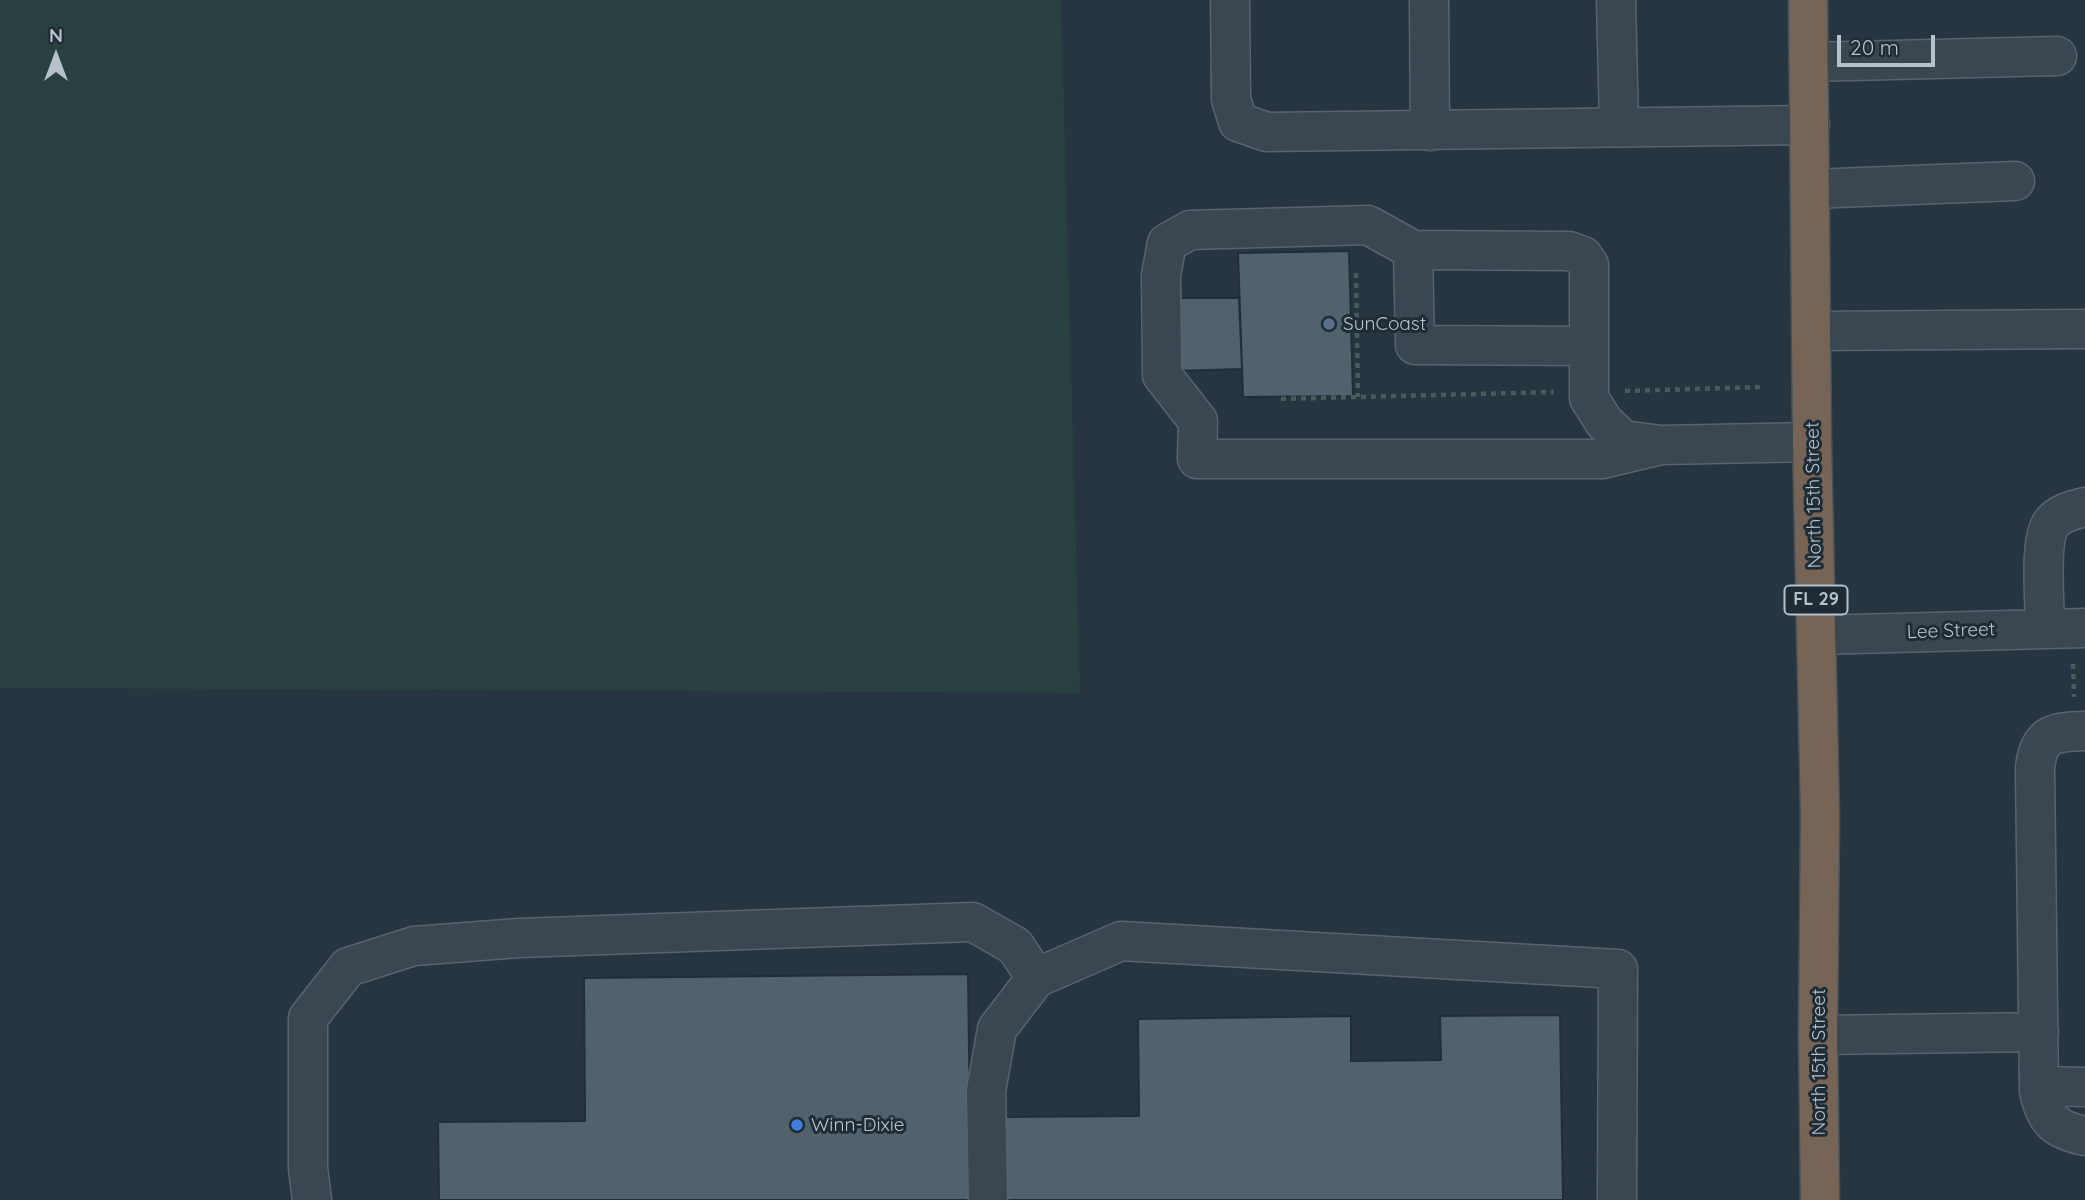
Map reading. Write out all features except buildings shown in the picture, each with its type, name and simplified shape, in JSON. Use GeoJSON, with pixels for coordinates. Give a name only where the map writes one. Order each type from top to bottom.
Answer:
{"type":"FeatureCollection","features":[{"type":"Feature","properties":{"kind":"highway","name":"North 15th Street"},"geometry":{"type":"LineString","coordinates":[[1808,0],[1812,442],[1820,814],[1818,1035],[1821,1200]]}},
{"type":"Feature","properties":{"kind":"street"},"geometry":{"type":"LineString","coordinates":[[1230,0],[1231,99],[1238,122],[1267,132],[1810,125]]}},
{"type":"Feature","properties":{"kind":"street"},"geometry":{"type":"LineString","coordinates":[[1429,0],[1430,131]]}},
{"type":"Feature","properties":{"kind":"street"},"geometry":{"type":"LineString","coordinates":[[1616,0],[1619,127]]}},
{"type":"Feature","properties":{"kind":"street"},"geometry":{"type":"LineString","coordinates":[[1809,62],[2057,56]]}},
{"type":"Feature","properties":{"kind":"street"},"geometry":{"type":"LineString","coordinates":[[1811,189],[2015,181]]}},
{"type":"Feature","properties":{"kind":"street"},"geometry":{"type":"LineString","coordinates":[[1661,445],[1602,459],[1197,459],[1198,421],[1162,375],[1161,275],[1167,243],[1190,230],[1368,225],[1413,250],[1569,251],[1583,256],[1589,265],[1589,398],[1604,422],[1623,440],[1661,445],[1812,442]]}},
{"type":"Feature","properties":{"kind":"street"},"geometry":{"type":"LineString","coordinates":[[1413,250],[1415,345],[1589,346]]}},
{"type":"Feature","properties":{"kind":"street"},"geometry":{"type":"LineString","coordinates":[[1812,331],[2085,329]]}},
{"type":"Feature","properties":{"kind":"street"},"geometry":{"type":"LineString","coordinates":[[2045,628],[2043,553],[2051,524],[2067,511],[2085,507]]}},
{"type":"Feature","properties":{"kind":"street","name":"Lee Street"},"geometry":{"type":"LineString","coordinates":[[1817,635],[2045,628],[2079,645]]}},
{"type":"Feature","properties":{"kind":"street"},"geometry":{"type":"LineString","coordinates":[[2080,720],[2040,745],[2035,768],[2039,1086],[2042,1105],[2050,1120],[2059,1128],[2085,1136]]}},
{"type":"Feature","properties":{"kind":"street"},"geometry":{"type":"LineString","coordinates":[[312,1200],[308,1168],[308,1018],[348,967],[414,946],[519,938],[973,922],[1015,946],[1036,978]]}},
{"type":"Feature","properties":{"kind":"street"},"geometry":{"type":"LineString","coordinates":[[988,1200],[986,1091],[997,1029],[1036,978],[1121,941],[1618,969],[1617,1200]]}},
{"type":"Feature","properties":{"kind":"street"},"geometry":{"type":"LineString","coordinates":[[1818,1035],[2039,1032]]}},
{"type":"Feature","properties":{"kind":"street"},"geometry":{"type":"LineString","coordinates":[[2039,1086],[2085,1087]]}},
{"type":"Feature","properties":{"kind":"path"},"geometry":{"type":"LineString","coordinates":[[1356,273],[1358,397]]}},
{"type":"Feature","properties":{"kind":"path"},"geometry":{"type":"LineString","coordinates":[[1622,391],[1761,387]]}},
{"type":"Feature","properties":{"kind":"path"},"geometry":{"type":"LineString","coordinates":[[1281,399],[1556,392]]}},
{"type":"Feature","properties":{"kind":"path"},"geometry":{"type":"LineString","coordinates":[[2079,645],[2080,720]]}},
{"type":"Feature","properties":{"kind":"green space"},"geometry":{"type":"Polygon","coordinates":[[[0,0],[1061,0],[1080,693],[0,688],[0,0]]]}},
{"type":"Feature","properties":{"kind":"place","name":"SunCoast"},"geometry":{"type":"Point","coordinates":[1329,324]}},
{"type":"Feature","properties":{"kind":"place","name":"Winn-Dixie"},"geometry":{"type":"Point","coordinates":[797,1125]}}]}
